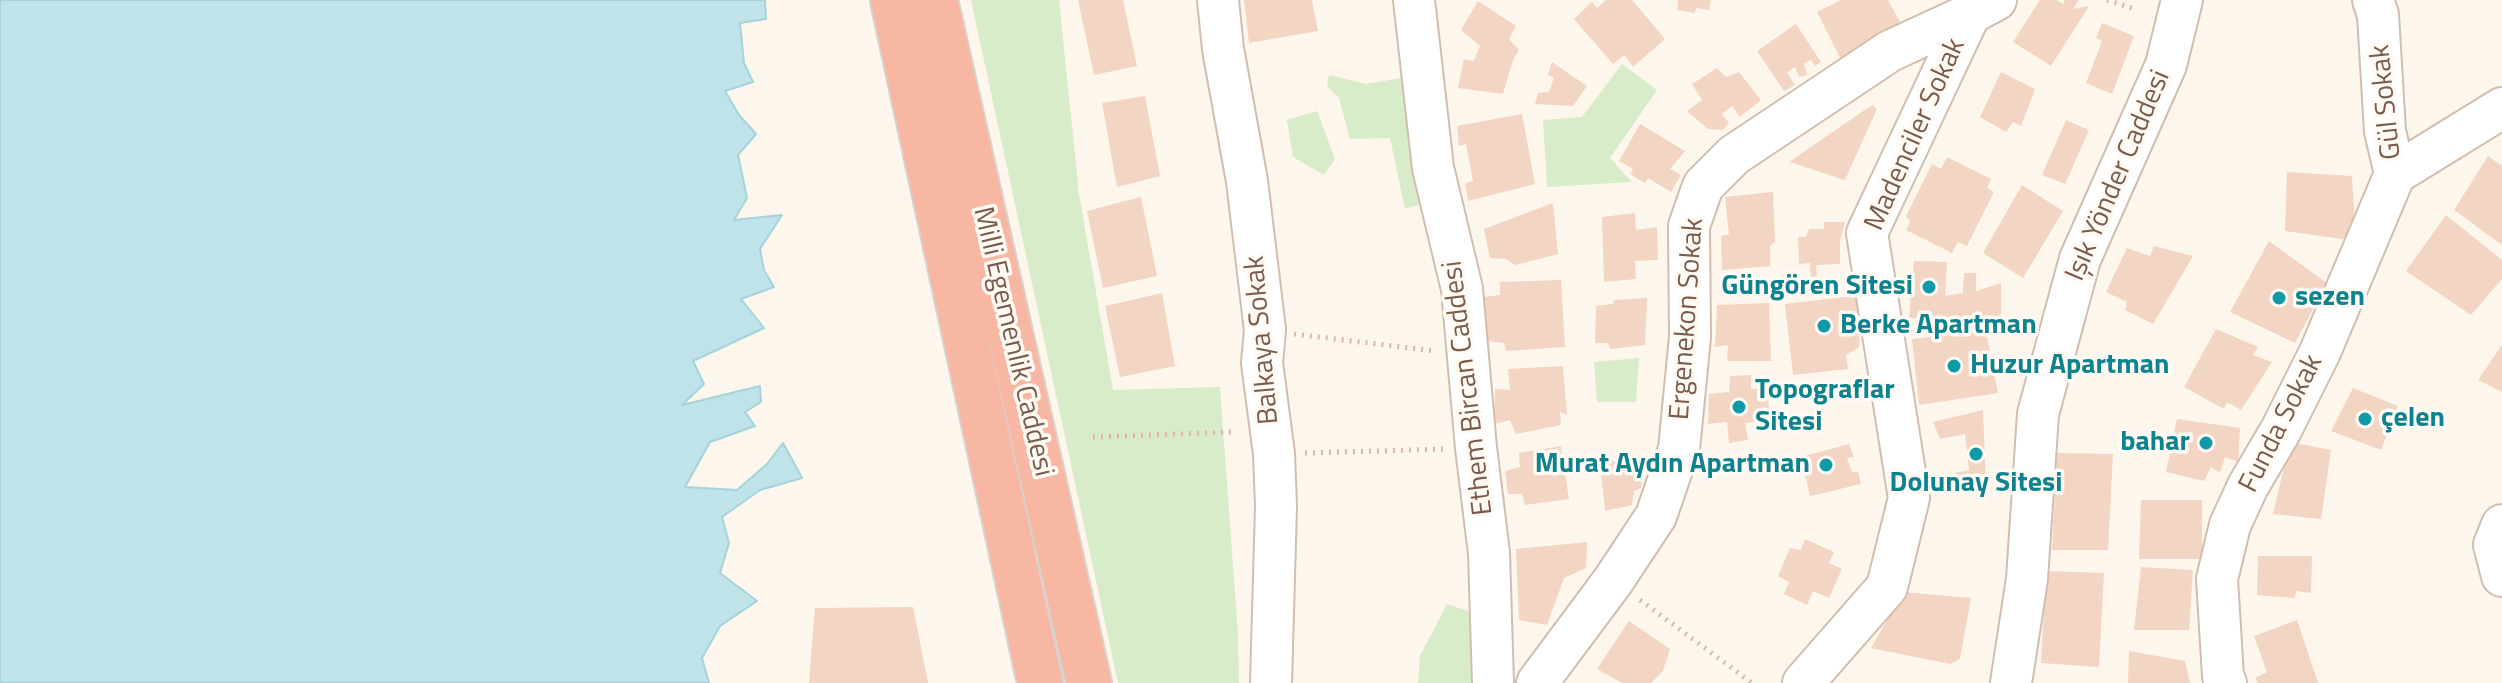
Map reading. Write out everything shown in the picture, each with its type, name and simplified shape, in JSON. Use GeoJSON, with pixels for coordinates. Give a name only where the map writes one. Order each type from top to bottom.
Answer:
{"type":"FeatureCollection","features":[{"type":"Feature","properties":{"kind":"highway","name":"Milli Egemenlik Caddesi"},"geometry":{"type":"LineString","coordinates":[[893,0],[1040,683]]}},
{"type":"Feature","properties":{"kind":"highway","name":"Milli Egemenlik Caddesi"},"geometry":{"type":"LineString","coordinates":[[935,0],[1089,683]]}},
{"type":"Feature","properties":{"kind":"street","name":"Balkaya Sokak"},"geometry":{"type":"LineString","coordinates":[[1218,0],[1223,49],[1247,181],[1265,330],[1262,363],[1274,454],[1276,506],[1271,683]]}},
{"type":"Feature","properties":{"kind":"street","name":"Ethem Bircan Caddesi"},"geometry":{"type":"LineString","coordinates":[[1414,0],[1433,168],[1462,289],[1489,553],[1493,683]]}},
{"type":"Feature","properties":{"kind":"street","name":"Işık Yönder Caddesi"},"geometry":{"type":"LineString","coordinates":[[2011,683],[2027,579],[2038,414],[2080,259],[2166,65],[2182,0]]}},
{"type":"Feature","properties":{"kind":"street","name":"Gül Sokak"},"geometry":{"type":"LineString","coordinates":[[2373,0],[2378,15],[2385,131],[2395,174],[2502,108]]}},
{"type":"Feature","properties":{"kind":"street","name":"Ergenekon Sokak"},"geometry":{"type":"LineString","coordinates":[[1537,683],[1613,581],[1656,516],[1679,449],[1690,337],[1689,226],[1703,186],[1734,155],[1890,51],[1983,7]]}},
{"type":"Feature","properties":{"kind":"street","name":"Madenciler Sokak"},"geometry":{"type":"LineString","coordinates":[[1803,683],[1887,587],[1909,498],[1867,233],[1983,7]]}},
{"type":"Feature","properties":{"kind":"street","name":"Funda Sokak"},"geometry":{"type":"LineString","coordinates":[[2226,683],[2217,579],[2230,525],[2320,352],[2395,174]]}},
{"type":"Feature","properties":{"kind":"street"},"geometry":{"type":"LineString","coordinates":[[2502,525],[2494,545],[2502,576]]}},
{"type":"Feature","properties":{"kind":"path"},"geometry":{"type":"LineString","coordinates":[[2107,0],[2132,8]]}},
{"type":"Feature","properties":{"kind":"path"},"geometry":{"type":"LineString","coordinates":[[1265,330],[1446,352],[1469,365]]}},
{"type":"Feature","properties":{"kind":"path"},"geometry":{"type":"LineString","coordinates":[[1093,437],[1234,432]]}},
{"type":"Feature","properties":{"kind":"path"},"geometry":{"type":"LineString","coordinates":[[1274,454],[1476,448]]}},
{"type":"Feature","properties":{"kind":"path"},"geometry":{"type":"LineString","coordinates":[[1613,581],[1752,683]]}},
{"type":"Feature","properties":{"kind":"green space"},"geometry":{"type":"Polygon","coordinates":[[[971,0],[1059,0],[1079,194],[1113,390],[1220,387],[1239,683],[1118,683],[971,0]]]}},
{"type":"Feature","properties":{"kind":"green space"},"geometry":{"type":"Polygon","coordinates":[[[1622,64],[1657,90],[1610,158],[1632,182],[1547,187],[1543,120],[1582,117],[1622,64]]]}},
{"type":"Feature","properties":{"kind":"green space"},"geometry":{"type":"Polygon","coordinates":[[[1329,75],[1366,84],[1401,78],[1424,203],[1405,209],[1390,138],[1350,139],[1339,98],[1327,86],[1329,75]]]}},
{"type":"Feature","properties":{"kind":"green space"},"geometry":{"type":"Polygon","coordinates":[[[1317,111],[1335,159],[1324,175],[1293,157],[1287,120],[1317,111]]]}},
{"type":"Feature","properties":{"kind":"green space"},"geometry":{"type":"Polygon","coordinates":[[[1639,358],[1636,402],[1597,402],[1594,362],[1639,358]]]}},
{"type":"Feature","properties":{"kind":"green space"},"geometry":{"type":"Polygon","coordinates":[[[1447,604],[1474,613],[1472,683],[1418,683],[1420,656],[1447,604]]]}},
{"type":"Feature","properties":{"kind":"water"},"geometry":{"type":"Polygon","coordinates":[[[0,0],[765,0],[766,19],[740,23],[744,63],[753,82],[725,91],[739,115],[756,134],[738,155],[747,198],[734,220],[782,215],[760,249],[764,270],[774,287],[741,299],[764,328],[693,361],[704,384],[682,405],[760,386],[761,402],[745,412],[755,426],[710,442],[685,487],[737,490],[767,464],[783,443],[802,478],[760,490],[722,517],[729,543],[720,573],[757,601],[720,626],[702,658],[709,683],[0,683],[0,0]]]}},
{"type":"Feature","properties":{"kind":"building"},"geometry":{"type":"Polygon","coordinates":[[[1078,0],[1123,0],[1137,66],[1094,75],[1078,0]]]}},
{"type":"Feature","properties":{"kind":"building"},"geometry":{"type":"Polygon","coordinates":[[[1244,0],[1312,0],[1318,31],[1249,43],[1244,0]]]}},
{"type":"Feature","properties":{"kind":"building"},"geometry":{"type":"Polygon","coordinates":[[[1606,0],[1632,0],[1665,39],[1633,67],[1624,55],[1613,64],[1574,19],[1592,2],[1597,8],[1606,0]]]}},
{"type":"Feature","properties":{"kind":"building"},"geometry":{"type":"Polygon","coordinates":[[[1678,0],[1711,0],[1709,10],[1696,8],[1695,13],[1677,10],[1678,0]]]}},
{"type":"Feature","properties":{"kind":"building"},"geometry":{"type":"Polygon","coordinates":[[[1841,0],[1888,0],[1903,28],[1841,60],[1817,12],[1841,0]]]}},
{"type":"Feature","properties":{"kind":"building"},"geometry":{"type":"Polygon","coordinates":[[[2040,0],[2057,0],[2063,4],[2065,0],[2079,0],[2073,9],[2089,6],[2051,66],[2013,42],[2040,0]]]}},
{"type":"Feature","properties":{"kind":"building"},"geometry":{"type":"Polygon","coordinates":[[[1478,1],[1516,26],[1509,39],[1519,50],[1503,94],[1458,88],[1464,59],[1474,61],[1480,46],[1461,30],[1478,1]]]}},
{"type":"Feature","properties":{"kind":"building"},"geometry":{"type":"Polygon","coordinates":[[[2102,23],[2134,36],[2112,94],[2086,83],[2102,41],[2096,38],[2102,23]]]}},
{"type":"Feature","properties":{"kind":"building"},"geometry":{"type":"Polygon","coordinates":[[[1796,24],[1821,62],[1815,66],[1811,60],[1804,63],[1807,75],[1799,77],[1795,67],[1787,73],[1795,85],[1784,91],[1757,51],[1796,24]]]}},
{"type":"Feature","properties":{"kind":"building"},"geometry":{"type":"Polygon","coordinates":[[[1552,62],[1587,86],[1573,106],[1535,104],[1538,93],[1549,92],[1554,78],[1548,75],[1552,62]]]}},
{"type":"Feature","properties":{"kind":"building"},"geometry":{"type":"Polygon","coordinates":[[[1717,68],[1726,77],[1739,72],[1761,100],[1740,117],[1732,106],[1722,114],[1729,123],[1722,130],[1708,129],[1687,111],[1702,100],[1692,84],[1717,68]]]}},
{"type":"Feature","properties":{"kind":"building"},"geometry":{"type":"Polygon","coordinates":[[[2001,72],[2035,89],[2021,126],[2013,122],[2006,132],[1980,117],[2001,72]]]}},
{"type":"Feature","properties":{"kind":"building"},"geometry":{"type":"Polygon","coordinates":[[[1145,96],[1160,176],[1117,187],[1102,103],[1145,96]]]}},
{"type":"Feature","properties":{"kind":"building"},"geometry":{"type":"Polygon","coordinates":[[[1872,105],[1877,109],[1845,180],[1789,162],[1872,105]]]}},
{"type":"Feature","properties":{"kind":"building"},"geometry":{"type":"Polygon","coordinates":[[[1522,114],[1535,184],[1468,201],[1465,183],[1473,181],[1466,144],[1459,146],[1457,126],[1522,114]]]}},
{"type":"Feature","properties":{"kind":"building"},"geometry":{"type":"Polygon","coordinates":[[[2066,120],[2089,130],[2065,184],[2042,175],[2066,120]]]}},
{"type":"Feature","properties":{"kind":"building"},"geometry":{"type":"Polygon","coordinates":[[[1640,124],[1685,151],[1670,169],[1681,175],[1671,192],[1648,178],[1645,183],[1630,174],[1633,169],[1619,161],[1640,124]]]}},
{"type":"Feature","properties":{"kind":"building"},"geometry":{"type":"Polygon","coordinates":[[[2488,156],[2502,166],[2502,245],[2454,210],[2488,156]]]}},
{"type":"Feature","properties":{"kind":"building"},"geometry":{"type":"Polygon","coordinates":[[[1947,157],[1991,179],[1987,188],[1994,192],[1967,246],[1958,242],[1952,253],[1906,230],[1910,222],[1906,216],[1932,164],[1941,169],[1947,157]]]}},
{"type":"Feature","properties":{"kind":"building"},"geometry":{"type":"Polygon","coordinates":[[[2287,172],[2352,176],[2356,241],[2285,231],[2287,172]]]}},
{"type":"Feature","properties":{"kind":"building"},"geometry":{"type":"Polygon","coordinates":[[[2022,185],[2063,211],[2023,278],[1983,253],[2022,185]]]}},
{"type":"Feature","properties":{"kind":"building"},"geometry":{"type":"Polygon","coordinates":[[[1773,192],[1775,242],[1770,246],[1770,266],[1722,270],[1721,236],[1729,234],[1725,197],[1773,192]]]}},
{"type":"Feature","properties":{"kind":"building"},"geometry":{"type":"Polygon","coordinates":[[[1141,197],[1157,276],[1103,288],[1087,211],[1141,197]]]}},
{"type":"Feature","properties":{"kind":"building"},"geometry":{"type":"Polygon","coordinates":[[[1553,203],[1558,254],[1515,265],[1506,259],[1490,258],[1484,229],[1553,203]]]}},
{"type":"Feature","properties":{"kind":"building"},"geometry":{"type":"Polygon","coordinates":[[[1635,213],[1636,230],[1657,227],[1658,260],[1635,261],[1636,279],[1604,282],[1602,217],[1635,213]]]}},
{"type":"Feature","properties":{"kind":"building"},"geometry":{"type":"Polygon","coordinates":[[[2446,215],[2502,260],[2502,279],[2471,315],[2406,271],[2446,215]]]}},
{"type":"Feature","properties":{"kind":"building"},"geometry":{"type":"Polygon","coordinates":[[[1824,222],[1845,222],[1840,242],[1840,264],[1816,265],[1817,277],[1811,277],[1810,263],[1799,264],[1798,237],[1806,237],[1809,229],[1824,229],[1824,222]]]}},
{"type":"Feature","properties":{"kind":"building","name":"sezen"},"geometry":{"type":"Polygon","coordinates":[[[2269,241],[2327,283],[2295,343],[2230,312],[2269,241]]]}},
{"type":"Feature","properties":{"kind":"building"},"geometry":{"type":"Polygon","coordinates":[[[2154,246],[2193,256],[2153,324],[2125,310],[2127,302],[2106,292],[2127,248],[2150,256],[2154,246]]]}},
{"type":"Feature","properties":{"kind":"building","name":"Güngören Sitesi"},"geometry":{"type":"Polygon","coordinates":[[[1914,261],[1947,262],[1945,296],[1963,293],[1964,273],[1976,273],[1976,291],[2001,283],[2001,319],[1909,318],[1914,261]]]}},
{"type":"Feature","properties":{"kind":"building"},"geometry":{"type":"Polygon","coordinates":[[[1561,280],[1565,347],[1506,351],[1504,343],[1487,341],[1484,297],[1500,295],[1500,282],[1561,280]]]}},
{"type":"Feature","properties":{"kind":"building"},"geometry":{"type":"Polygon","coordinates":[[[1162,293],[1175,366],[1120,377],[1105,306],[1162,293]]]}},
{"type":"Feature","properties":{"kind":"building","name":"Berke Apartman"},"geometry":{"type":"Polygon","coordinates":[[[1854,296],[1861,306],[1859,347],[1846,355],[1848,369],[1793,375],[1785,304],[1854,296]]]}},
{"type":"Feature","properties":{"kind":"building"},"geometry":{"type":"Polygon","coordinates":[[[1647,298],[1645,345],[1610,349],[1608,343],[1595,343],[1596,306],[1613,304],[1614,300],[1647,298]]]}},
{"type":"Feature","properties":{"kind":"building"},"geometry":{"type":"Polygon","coordinates":[[[1769,303],[1771,361],[1727,361],[1728,345],[1715,347],[1717,305],[1769,303]]]}},
{"type":"Feature","properties":{"kind":"building"},"geometry":{"type":"Polygon","coordinates":[[[2216,329],[2258,347],[2253,355],[2272,362],[2241,410],[2227,402],[2224,409],[2184,387],[2216,329]]]}},
{"type":"Feature","properties":{"kind":"building","name":"Huzur Apartman"},"geometry":{"type":"Polygon","coordinates":[[[1986,331],[1998,393],[1919,405],[1912,339],[1986,331]]]}},
{"type":"Feature","properties":{"kind":"building"},"geometry":{"type":"Polygon","coordinates":[[[2502,345],[2502,392],[2478,380],[2502,345]]]}},
{"type":"Feature","properties":{"kind":"building"},"geometry":{"type":"Polygon","coordinates":[[[1563,366],[1567,415],[1560,412],[1561,425],[1516,434],[1510,420],[1494,424],[1495,389],[1510,390],[1508,369],[1563,366]]]}},
{"type":"Feature","properties":{"kind":"building","name":"Topograflar Sitesi"},"geometry":{"type":"Polygon","coordinates":[[[1751,375],[1751,389],[1767,388],[1770,420],[1745,423],[1748,440],[1729,443],[1727,422],[1708,424],[1709,394],[1729,392],[1730,376],[1751,375]]]}},
{"type":"Feature","properties":{"kind":"building","name":"çelen"},"geometry":{"type":"Polygon","coordinates":[[[2353,388],[2398,406],[2381,450],[2331,431],[2353,388]]]}},
{"type":"Feature","properties":{"kind":"building","name":"Dolunay Sitesi"},"geometry":{"type":"Polygon","coordinates":[[[1983,410],[1986,483],[1948,489],[1945,475],[1969,470],[1965,434],[1940,439],[1933,422],[1983,410]]]}},
{"type":"Feature","properties":{"kind":"building","name":"bahar"},"geometry":{"type":"Polygon","coordinates":[[[2177,419],[2240,428],[2238,462],[2225,457],[2220,473],[2211,467],[2204,481],[2166,472],[2177,419]]]}},
{"type":"Feature","properties":{"kind":"building"},"geometry":{"type":"Polygon","coordinates":[[[2290,442],[2331,450],[2321,519],[2273,514],[2290,442]]]}},
{"type":"Feature","properties":{"kind":"building","name":"Murat Aydın Apartman"},"geometry":{"type":"Polygon","coordinates":[[[1849,444],[1854,457],[1847,458],[1852,472],[1858,472],[1861,484],[1810,496],[1801,457],[1849,444]]]}},
{"type":"Feature","properties":{"kind":"building"},"geometry":{"type":"Polygon","coordinates":[[[1561,446],[1562,458],[1571,457],[1574,473],[1565,474],[1569,499],[1525,505],[1522,494],[1508,494],[1505,471],[1520,467],[1519,453],[1561,446]]]}},
{"type":"Feature","properties":{"kind":"building"},"geometry":{"type":"Polygon","coordinates":[[[1628,453],[1642,459],[1641,488],[1634,491],[1632,505],[1605,511],[1600,461],[1623,461],[1622,454],[1628,453]]]}},
{"type":"Feature","properties":{"kind":"building"},"geometry":{"type":"Polygon","coordinates":[[[2057,453],[2113,454],[2108,550],[2052,550],[2057,453]]]}},
{"type":"Feature","properties":{"kind":"building"},"geometry":{"type":"Polygon","coordinates":[[[2141,500],[2202,500],[2202,559],[2139,559],[2141,500]]]}},
{"type":"Feature","properties":{"kind":"building"},"geometry":{"type":"Polygon","coordinates":[[[1805,539],[1834,552],[1829,563],[1842,569],[1829,598],[1813,591],[1807,605],[1784,594],[1789,582],[1778,576],[1790,548],[1801,550],[1805,539]]]}},
{"type":"Feature","properties":{"kind":"building"},"geometry":{"type":"Polygon","coordinates":[[[1587,542],[1586,568],[1564,578],[1547,625],[1519,620],[1516,549],[1587,542]]]}},
{"type":"Feature","properties":{"kind":"building"},"geometry":{"type":"Polygon","coordinates":[[[2258,556],[2312,556],[2311,593],[2296,591],[2295,598],[2257,595],[2258,556]]]}},
{"type":"Feature","properties":{"kind":"building"},"geometry":{"type":"Polygon","coordinates":[[[2141,567],[2193,570],[2189,630],[2134,630],[2141,567]]]}},
{"type":"Feature","properties":{"kind":"building"},"geometry":{"type":"Polygon","coordinates":[[[2046,571],[2104,573],[2099,667],[2041,663],[2046,571]]]}},
{"type":"Feature","properties":{"kind":"building"},"geometry":{"type":"Polygon","coordinates":[[[1903,592],[1971,598],[1960,659],[1950,664],[1871,648],[1903,592]]]}},
{"type":"Feature","properties":{"kind":"building"},"geometry":{"type":"Polygon","coordinates":[[[913,607],[928,683],[809,683],[815,608],[913,607]]]}},
{"type":"Feature","properties":{"kind":"building"},"geometry":{"type":"Polygon","coordinates":[[[2297,620],[2318,683],[2258,683],[2255,678],[2267,672],[2254,636],[2297,620]]]}},
{"type":"Feature","properties":{"kind":"building"},"geometry":{"type":"Polygon","coordinates":[[[1629,621],[1670,649],[1663,671],[1651,683],[1622,683],[1597,669],[1629,621]]]}},
{"type":"Feature","properties":{"kind":"building"},"geometry":{"type":"Polygon","coordinates":[[[2129,651],[2185,661],[2190,683],[2128,683],[2129,651]]]}},
{"type":"Feature","properties":{"kind":"place","name":"Güngören Sitesi"},"geometry":{"type":"Point","coordinates":[1929,287]}},
{"type":"Feature","properties":{"kind":"place","name":"sezen"},"geometry":{"type":"Point","coordinates":[2279,298]}},
{"type":"Feature","properties":{"kind":"place","name":"Berke Apartman"},"geometry":{"type":"Point","coordinates":[1824,326]}},
{"type":"Feature","properties":{"kind":"place","name":"Huzur Apartman"},"geometry":{"type":"Point","coordinates":[1954,366]}},
{"type":"Feature","properties":{"kind":"place","name":"Topograflar Sitesi"},"geometry":{"type":"Point","coordinates":[1739,407]}},
{"type":"Feature","properties":{"kind":"place","name":"çelen"},"geometry":{"type":"Point","coordinates":[2365,419]}},
{"type":"Feature","properties":{"kind":"place","name":"bahar"},"geometry":{"type":"Point","coordinates":[2206,443]}},
{"type":"Feature","properties":{"kind":"place","name":"Dolunay Sitesi"},"geometry":{"type":"Point","coordinates":[1976,454]}},
{"type":"Feature","properties":{"kind":"place","name":"Murat Aydın Apartman"},"geometry":{"type":"Point","coordinates":[1826,465]}}]}
